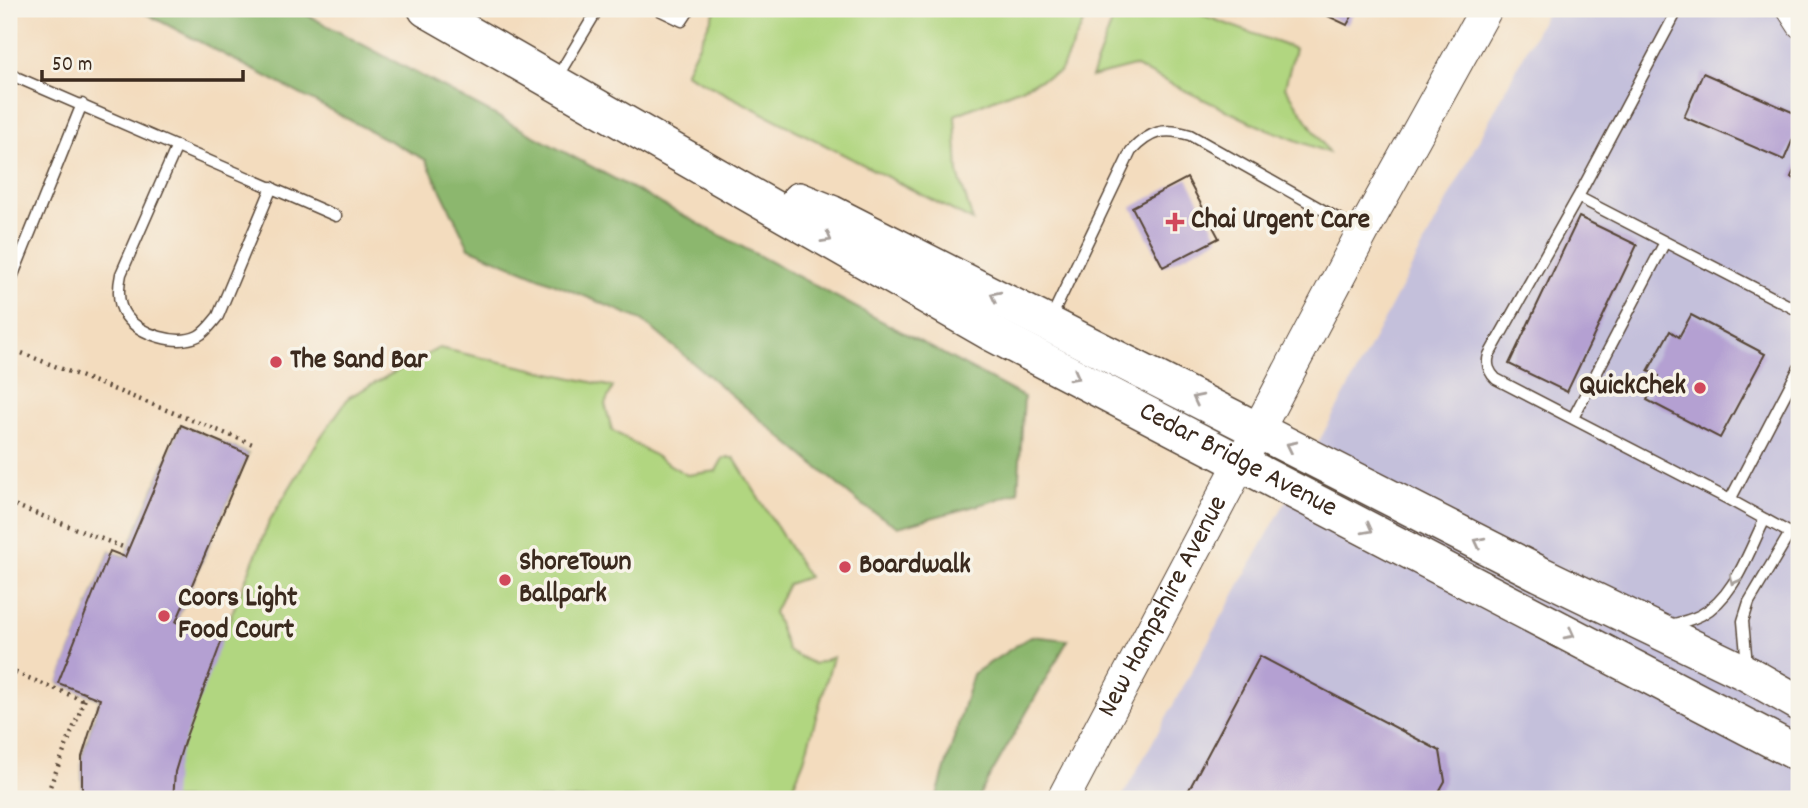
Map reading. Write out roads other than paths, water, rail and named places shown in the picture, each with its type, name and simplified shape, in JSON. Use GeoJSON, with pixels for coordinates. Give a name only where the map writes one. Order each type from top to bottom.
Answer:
{"type":"FeatureCollection","features":[{"type":"Feature","properties":{"kind":"main road","name":"Cedar Bridge Avenue"},"geometry":{"type":"LineString","coordinates":[[426,9],[991,333],[1041,339],[1258,430],[1748,674],[1799,703]]}},
{"type":"Feature","properties":{"kind":"main road","name":"New Hampshire Avenue"},"geometry":{"type":"LineString","coordinates":[[1063,799],[1362,233],[1486,9]]}},
{"type":"Feature","properties":{"kind":"main road","name":"Cedar Bridge Avenue"},"geometry":{"type":"LineString","coordinates":[[1041,339],[1241,463],[1799,754]]}},
{"type":"Feature","properties":{"kind":"street"},"geometry":{"type":"LineString","coordinates":[[1788,9],[1799,26]]}},
{"type":"Feature","properties":{"kind":"lane"},"geometry":{"type":"LineString","coordinates":[[555,82],[598,9]]}},
{"type":"Feature","properties":{"kind":"lane"},"geometry":{"type":"LineString","coordinates":[[657,9],[682,21],[690,9]]}},
{"type":"Feature","properties":{"kind":"lane"},"geometry":{"type":"LineString","coordinates":[[1678,9],[1488,359],[1489,369],[1496,379],[1795,536],[1749,603],[1743,621],[1748,674]]}},
{"type":"Feature","properties":{"kind":"lane"},"geometry":{"type":"LineString","coordinates":[[9,74],[336,216]]}},
{"type":"Feature","properties":{"kind":"lane"},"geometry":{"type":"LineString","coordinates":[[9,285],[82,104]]}},
{"type":"Feature","properties":{"kind":"lane"},"geometry":{"type":"LineString","coordinates":[[1041,339],[1131,152],[1143,138],[1156,132],[1175,130],[1190,135],[1362,233]]}},
{"type":"Feature","properties":{"kind":"lane"},"geometry":{"type":"LineString","coordinates":[[177,146],[121,274],[118,291],[126,316],[148,332],[162,337],[187,339],[199,335],[209,327],[218,316],[272,187]]}},
{"type":"Feature","properties":{"kind":"lane"},"geometry":{"type":"LineString","coordinates":[[1578,197],[1799,311]]}},
{"type":"Feature","properties":{"kind":"lane"},"geometry":{"type":"LineString","coordinates":[[1573,418],[1665,242]]}},
{"type":"Feature","properties":{"kind":"lane"},"geometry":{"type":"LineString","coordinates":[[1730,500],[1799,368]]}},
{"type":"Feature","properties":{"kind":"lane"},"geometry":{"type":"LineString","coordinates":[[1654,629],[1700,615],[1721,601],[1765,519]]}},
{"type":"Feature","properties":{"kind":"place","name":"Chai Urgent Care"},"geometry":{"type":"Point","coordinates":[1175,222]}},
{"type":"Feature","properties":{"kind":"place","name":"The Sand Bar"},"geometry":{"type":"Point","coordinates":[276,362]}},
{"type":"Feature","properties":{"kind":"place","name":"QuickChek"},"geometry":{"type":"Point","coordinates":[1700,388]}},
{"type":"Feature","properties":{"kind":"place","name":"Boardwalk"},"geometry":{"type":"Point","coordinates":[845,567]}},
{"type":"Feature","properties":{"kind":"place","name":"ShoreTown Ballpark"},"geometry":{"type":"Point","coordinates":[505,580]}},
{"type":"Feature","properties":{"kind":"place","name":"Coors Light Food Court"},"geometry":{"type":"Point","coordinates":[164,616]}}]}
